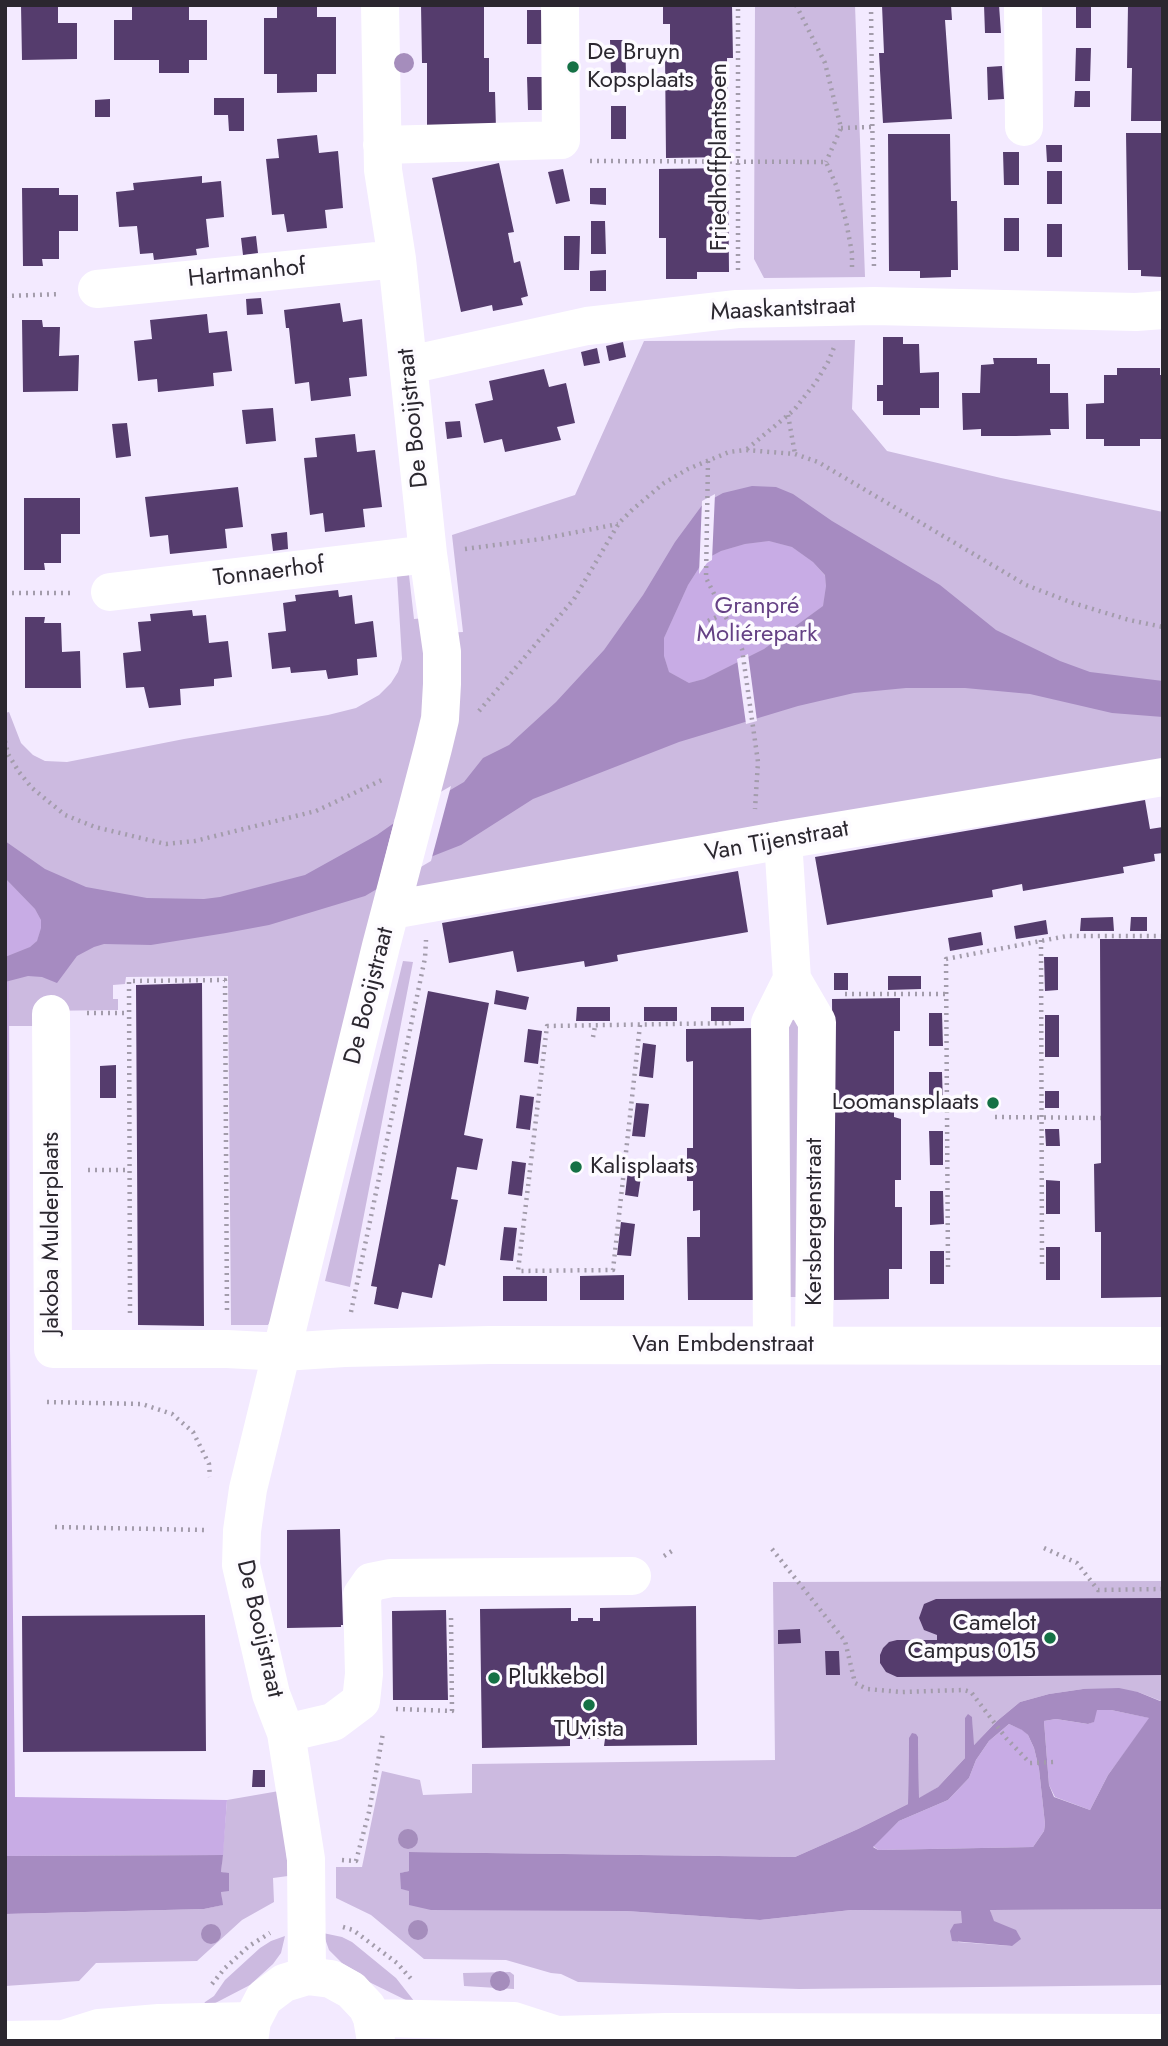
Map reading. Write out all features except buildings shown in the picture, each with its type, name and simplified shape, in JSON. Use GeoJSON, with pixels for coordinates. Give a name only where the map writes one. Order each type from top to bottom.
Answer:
{"type":"FeatureCollection","features":[{"type":"Feature","properties":{"kind":"street","name":"De Booijstraat"},"geometry":{"type":"LineString","coordinates":[[307,1976],[306,1859],[286,1732],[271,1694],[241,1565],[242,1531],[248,1489],[374,973],[407,897],[420,801],[440,719],[442,652],[428,554],[397,259],[383,170],[380,5]]}},
{"type":"Feature","properties":{"kind":"street"},"geometry":{"type":"LineString","coordinates":[[382,145],[561,140],[560,5]]}},
{"type":"Feature","properties":{"kind":"street"},"geometry":{"type":"LineString","coordinates":[[1023,5],[1024,127]]}},
{"type":"Feature","properties":{"kind":"street","name":"Hartmanhof"},"geometry":{"type":"LineString","coordinates":[[97,289],[397,259]]}},
{"type":"Feature","properties":{"kind":"street","name":"Maaskantstraat"},"geometry":{"type":"LineString","coordinates":[[409,365],[587,326],[737,309],[857,306],[1136,312],[1163,310]]}},
{"type":"Feature","properties":{"kind":"street","name":"Tonnaerhof"},"geometry":{"type":"LineString","coordinates":[[110,593],[428,554]]}},
{"type":"Feature","properties":{"kind":"street","name":"Van Tijenstraat"},"geometry":{"type":"LineString","coordinates":[[407,897],[771,842],[1163,777]]}},
{"type":"Feature","properties":{"kind":"street","name":"Kersbergenstraat"},"geometry":{"type":"LineString","coordinates":[[771,842],[797,987],[817,1022],[814,1345]]}},
{"type":"Feature","properties":{"kind":"street","name":"Kersbergenstraat"},"geometry":{"type":"LineString","coordinates":[[772,1345],[770,1023],[797,987]]}},
{"type":"Feature","properties":{"kind":"street","name":"Jakoba Mulderplaats"},"geometry":{"type":"LineString","coordinates":[[51,1014],[53,1349],[227,1349],[283,1352]]}},
{"type":"Feature","properties":{"kind":"street","name":"Van Embdenstraat"},"geometry":{"type":"LineString","coordinates":[[283,1352],[490,1345],[1163,1346]]}},
{"type":"Feature","properties":{"kind":"street"},"geometry":{"type":"LineString","coordinates":[[286,1732],[333,1722],[361,1701],[364,1674],[362,1595],[371,1582],[391,1578],[632,1576]]}},
{"type":"Feature","properties":{"kind":"street"},"geometry":{"type":"LineString","coordinates":[[5,2040],[67,2040],[99,2028],[159,2023],[250,2031],[264,1998],[295,1978],[307,1976],[319,1976],[342,1983],[360,1998],[374,2029],[513,2021],[549,2038],[666,2032],[1163,2034]]}},
{"type":"Feature","properties":{"kind":"path","name":"Friedhoffplantsoen"},"geometry":{"type":"LineString","coordinates":[[737,5],[737,309]]}},
{"type":"Feature","properties":{"kind":"path"},"geometry":{"type":"LineString","coordinates":[[796,5],[825,64],[836,103],[841,128],[826,162],[846,221],[857,306]]}},
{"type":"Feature","properties":{"kind":"path"},"geometry":{"type":"LineString","coordinates":[[746,450],[788,415],[816,382],[828,362],[840,331],[857,306],[872,127],[871,5]]}},
{"type":"Feature","properties":{"kind":"path"},"geometry":{"type":"LineString","coordinates":[[841,128],[872,127]]}},
{"type":"Feature","properties":{"kind":"path"},"geometry":{"type":"LineString","coordinates":[[561,140],[587,150],[587,161],[826,162]]}},
{"type":"Feature","properties":{"kind":"path"},"geometry":{"type":"LineString","coordinates":[[5,296],[62,294],[97,289]]}},
{"type":"Feature","properties":{"kind":"path"},"geometry":{"type":"LineString","coordinates":[[788,415],[795,454]]}},
{"type":"Feature","properties":{"kind":"path"},"geometry":{"type":"LineString","coordinates":[[5,741],[8,754],[19,772],[32,788],[65,815],[95,827],[166,844],[195,841],[316,811],[382,780],[433,748],[473,717],[573,599],[619,523],[633,509],[664,483],[688,469],[729,452],[746,450],[795,454],[818,462],[1026,585],[1129,620],[1163,626]]}},
{"type":"Feature","properties":{"kind":"path"},"geometry":{"type":"LineString","coordinates":[[708,461],[706,578],[742,649],[758,762],[755,812],[771,842]]}},
{"type":"Feature","properties":{"kind":"path"},"geometry":{"type":"LineString","coordinates":[[428,554],[541,539],[619,523]]}},
{"type":"Feature","properties":{"kind":"path"},"geometry":{"type":"LineString","coordinates":[[5,593],[110,593]]}},
{"type":"Feature","properties":{"kind":"path"},"geometry":{"type":"LineString","coordinates":[[708,621],[738,607]]}},
{"type":"Feature","properties":{"kind":"path","name":"De Booijstraat"},"geometry":{"type":"LineString","coordinates":[[344,1348],[425,958],[407,897]]}},
{"type":"Feature","properties":{"kind":"path"},"geometry":{"type":"LineString","coordinates":[[948,1267],[946,960],[1067,936],[1163,936]]}},
{"type":"Feature","properties":{"kind":"path"},"geometry":{"type":"LineString","coordinates":[[1041,940],[1042,1264]]}},
{"type":"Feature","properties":{"kind":"path"},"geometry":{"type":"LineString","coordinates":[[131,1349],[129,981],[225,980],[227,1349]]}},
{"type":"Feature","properties":{"kind":"path"},"geometry":{"type":"LineString","coordinates":[[797,987],[947,994]]}},
{"type":"Feature","properties":{"kind":"path"},"geometry":{"type":"LineString","coordinates":[[640,1025],[613,1270],[518,1271],[547,1026],[770,1023]]}},
{"type":"Feature","properties":{"kind":"path"},"geometry":{"type":"LineString","coordinates":[[593,1037],[595,1026]]}},
{"type":"Feature","properties":{"kind":"path"},"geometry":{"type":"LineString","coordinates":[[995,1117],[1101,1118]]}},
{"type":"Feature","properties":{"kind":"path"},"geometry":{"type":"LineString","coordinates":[[47,1402],[142,1404],[172,1414],[193,1432],[209,1464],[210,1478]]}},
{"type":"Feature","properties":{"kind":"path"},"geometry":{"type":"LineString","coordinates":[[55,1527],[242,1531]]}},
{"type":"Feature","properties":{"kind":"path"},"geometry":{"type":"LineString","coordinates":[[1044,1548],[1077,1563],[1098,1591],[1163,1589]]}},
{"type":"Feature","properties":{"kind":"path"},"geometry":{"type":"LineString","coordinates":[[772,1549],[845,1641],[855,1683],[867,1689],[901,1692],[971,1692],[1006,1738],[1030,1763],[1054,1762]]}},
{"type":"Feature","properties":{"kind":"path"},"geometry":{"type":"LineString","coordinates":[[388,1708],[452,1711],[452,1578]]}},
{"type":"Feature","properties":{"kind":"path"},"geometry":{"type":"LineString","coordinates":[[306,1859],[356,1861],[369,1812],[385,1721]]}},
{"type":"Feature","properties":{"kind":"green space"},"geometry":{"type":"Polygon","coordinates":[[[755,5],[855,5],[865,277],[764,278],[754,259],[755,5]]]}},
{"type":"Feature","properties":{"kind":"green space","name":"Granpré Moliérepark"},"geometry":{"type":"Polygon","coordinates":[[[855,340],[852,409],[887,451],[1163,512],[1163,763],[414,890],[272,1318],[268,1325],[231,1325],[228,976],[126,977],[125,984],[113,985],[113,999],[118,999],[118,1010],[37,1011],[36,1026],[8,1026],[8,1006],[5,1006],[5,713],[9,712],[21,743],[33,755],[45,761],[67,762],[356,708],[379,695],[398,672],[402,659],[397,576],[409,575],[414,619],[425,618],[426,634],[463,632],[452,535],[575,495],[644,341],[855,340]]]}},
{"type":"Feature","properties":{"kind":"green space"},"geometry":{"type":"Polygon","coordinates":[[[769,541],[792,547],[813,562],[825,576],[823,606],[764,649],[704,679],[689,683],[669,672],[664,656],[664,638],[688,585],[704,560],[721,551],[769,541]]]}},
{"type":"Feature","properties":{"kind":"green space"},"geometry":{"type":"Polygon","coordinates":[[[5,878],[35,909],[41,920],[41,928],[37,941],[30,947],[5,957],[5,878]]]}},
{"type":"Feature","properties":{"kind":"green space"},"geometry":{"type":"Polygon","coordinates":[[[403,961],[413,962],[350,1287],[325,1281],[403,961]]]}},
{"type":"Feature","properties":{"kind":"green space"},"geometry":{"type":"Polygon","coordinates":[[[9,981],[15,1797],[227,1800],[223,1855],[5,1856],[5,982],[9,981]]]}},
{"type":"Feature","properties":{"kind":"green space"},"geometry":{"type":"Polygon","coordinates":[[[782,1020],[804,1020],[805,1297],[783,1297],[782,1020]]]}},
{"type":"Feature","properties":{"kind":"green space"},"geometry":{"type":"Polygon","coordinates":[[[1163,1581],[1163,1700],[1138,1692],[1083,1689],[1049,1694],[1020,1702],[973,1746],[972,1717],[965,1718],[965,1758],[938,1787],[919,1799],[918,1737],[909,1738],[908,1804],[795,1857],[410,1852],[409,1871],[401,1873],[401,1889],[626,1911],[760,1920],[851,1910],[962,1911],[963,1923],[958,1942],[1011,1946],[1020,1939],[993,1921],[990,1910],[1163,1909],[1163,1985],[799,1989],[578,1982],[561,1974],[506,1960],[424,1959],[371,1915],[336,1898],[336,1867],[362,1867],[382,1771],[420,1780],[423,1795],[472,1793],[472,1764],[775,1760],[773,1582],[1163,1581]]]}},
{"type":"Feature","properties":{"kind":"green space"},"geometry":{"type":"Polygon","coordinates":[[[1096,1710],[1111,1710],[1150,1718],[1108,1775],[1090,1810],[1055,1797],[1049,1785],[1044,1721],[1056,1719],[1088,1724],[1093,1722],[1096,1710]]]}},
{"type":"Feature","properties":{"kind":"green space"},"geometry":{"type":"Polygon","coordinates":[[[1009,1724],[1028,1735],[1039,1769],[1045,1824],[1044,1831],[1033,1847],[878,1850],[873,1846],[899,1821],[948,1800],[969,1778],[976,1760],[989,1741],[1009,1724]]]}},
{"type":"Feature","properties":{"kind":"green space"},"geometry":{"type":"Polygon","coordinates":[[[279,1791],[284,1815],[288,1876],[273,1878],[274,1902],[242,1920],[197,1961],[96,1963],[79,1981],[5,1986],[5,1914],[204,1909],[222,1905],[221,1891],[229,1890],[229,1874],[221,1872],[227,1800],[279,1791]]]}},
{"type":"Feature","properties":{"kind":"green space"},"geometry":{"type":"Polygon","coordinates":[[[323,1933],[352,1942],[396,1978],[418,2006],[369,1982],[342,1963],[329,1950],[323,1933]]]}},
{"type":"Feature","properties":{"kind":"green space"},"geometry":{"type":"Polygon","coordinates":[[[285,1936],[281,1953],[250,1985],[200,2011],[225,1980],[260,1948],[285,1936]]]}},
{"type":"Feature","properties":{"kind":"green space"},"geometry":{"type":"Polygon","coordinates":[[[510,1972],[514,1975],[514,1989],[464,1986],[463,1973],[510,1972]]]}},
{"type":"Feature","properties":{"kind":"shaded area"},"geometry":{"type":"Polygon","coordinates":[[[752,486],[776,487],[793,494],[832,521],[940,585],[996,630],[1060,661],[1090,672],[1163,681],[1163,717],[1112,713],[1030,694],[965,688],[906,688],[854,693],[798,706],[679,742],[533,799],[461,845],[433,856],[365,896],[269,925],[226,933],[151,945],[104,944],[77,956],[57,983],[42,977],[28,976],[5,982],[5,957],[30,947],[37,941],[41,920],[35,909],[5,878],[5,841],[45,869],[86,887],[147,898],[220,897],[305,875],[464,782],[483,758],[509,745],[556,702],[604,650],[703,504],[723,493],[752,486]],[[769,541],[745,544],[721,551],[704,560],[688,585],[664,638],[664,656],[669,672],[689,683],[704,679],[764,649],[823,606],[825,575],[813,562],[792,547],[769,541]]]}},
{"type":"Feature","properties":{"kind":"shaded area"},"geometry":{"type":"Polygon","coordinates":[[[1119,1688],[1163,1700],[1163,1909],[990,1910],[994,1921],[1016,1930],[1021,1939],[1012,1946],[952,1941],[950,1931],[954,1924],[962,1923],[961,1911],[851,1910],[760,1920],[626,1911],[431,1910],[409,1905],[409,1891],[401,1889],[400,1873],[409,1871],[409,1852],[795,1857],[908,1804],[909,1738],[912,1733],[918,1737],[919,1798],[938,1787],[965,1758],[965,1718],[968,1714],[972,1717],[974,1745],[1020,1702],[1083,1689],[1119,1688]],[[1097,1710],[1094,1722],[1088,1724],[1056,1719],[1044,1721],[1049,1785],[1054,1797],[1090,1810],[1108,1775],[1149,1718],[1111,1710],[1097,1710]],[[1009,1724],[989,1741],[976,1760],[969,1778],[948,1800],[899,1821],[873,1847],[878,1850],[1033,1847],[1044,1831],[1045,1824],[1039,1769],[1028,1735],[1009,1724]]]}},
{"type":"Feature","properties":{"kind":"shaded area"},"geometry":{"type":"Polygon","coordinates":[[[223,1855],[221,1872],[229,1873],[229,1891],[221,1892],[223,1905],[204,1909],[5,1914],[5,1856],[223,1855]]]}},
{"type":"Feature","properties":{"kind":"pier"},"geometry":{"type":"Polygon","coordinates":[[[715,494],[712,560],[699,574],[702,501],[715,494]]]}},
{"type":"Feature","properties":{"kind":"pier"},"geometry":{"type":"Polygon","coordinates":[[[748,654],[757,721],[746,724],[737,659],[748,654]]]}},
{"type":"Feature","properties":{"kind":"pier"},"geometry":{"type":"Polygon","coordinates":[[[451,786],[431,861],[376,893],[395,818],[451,786]]]}},
{"type":"Feature","properties":{"kind":"place","name":"De Bruyn Kopsplaats"},"geometry":{"type":"Point","coordinates":[573,67]}},
{"type":"Feature","properties":{"kind":"place","name":"Loomansplaats"},"geometry":{"type":"Point","coordinates":[993,1103]}},
{"type":"Feature","properties":{"kind":"place","name":"Kalisplaats"},"geometry":{"type":"Point","coordinates":[576,1167]}},
{"type":"Feature","properties":{"kind":"place","name":"Camelot Campus 015"},"geometry":{"type":"Point","coordinates":[1050,1638]}},
{"type":"Feature","properties":{"kind":"place","name":"Plukkebol"},"geometry":{"type":"Point","coordinates":[494,1678]}},
{"type":"Feature","properties":{"kind":"place","name":"TUvista"},"geometry":{"type":"Point","coordinates":[589,1705]}}]}
